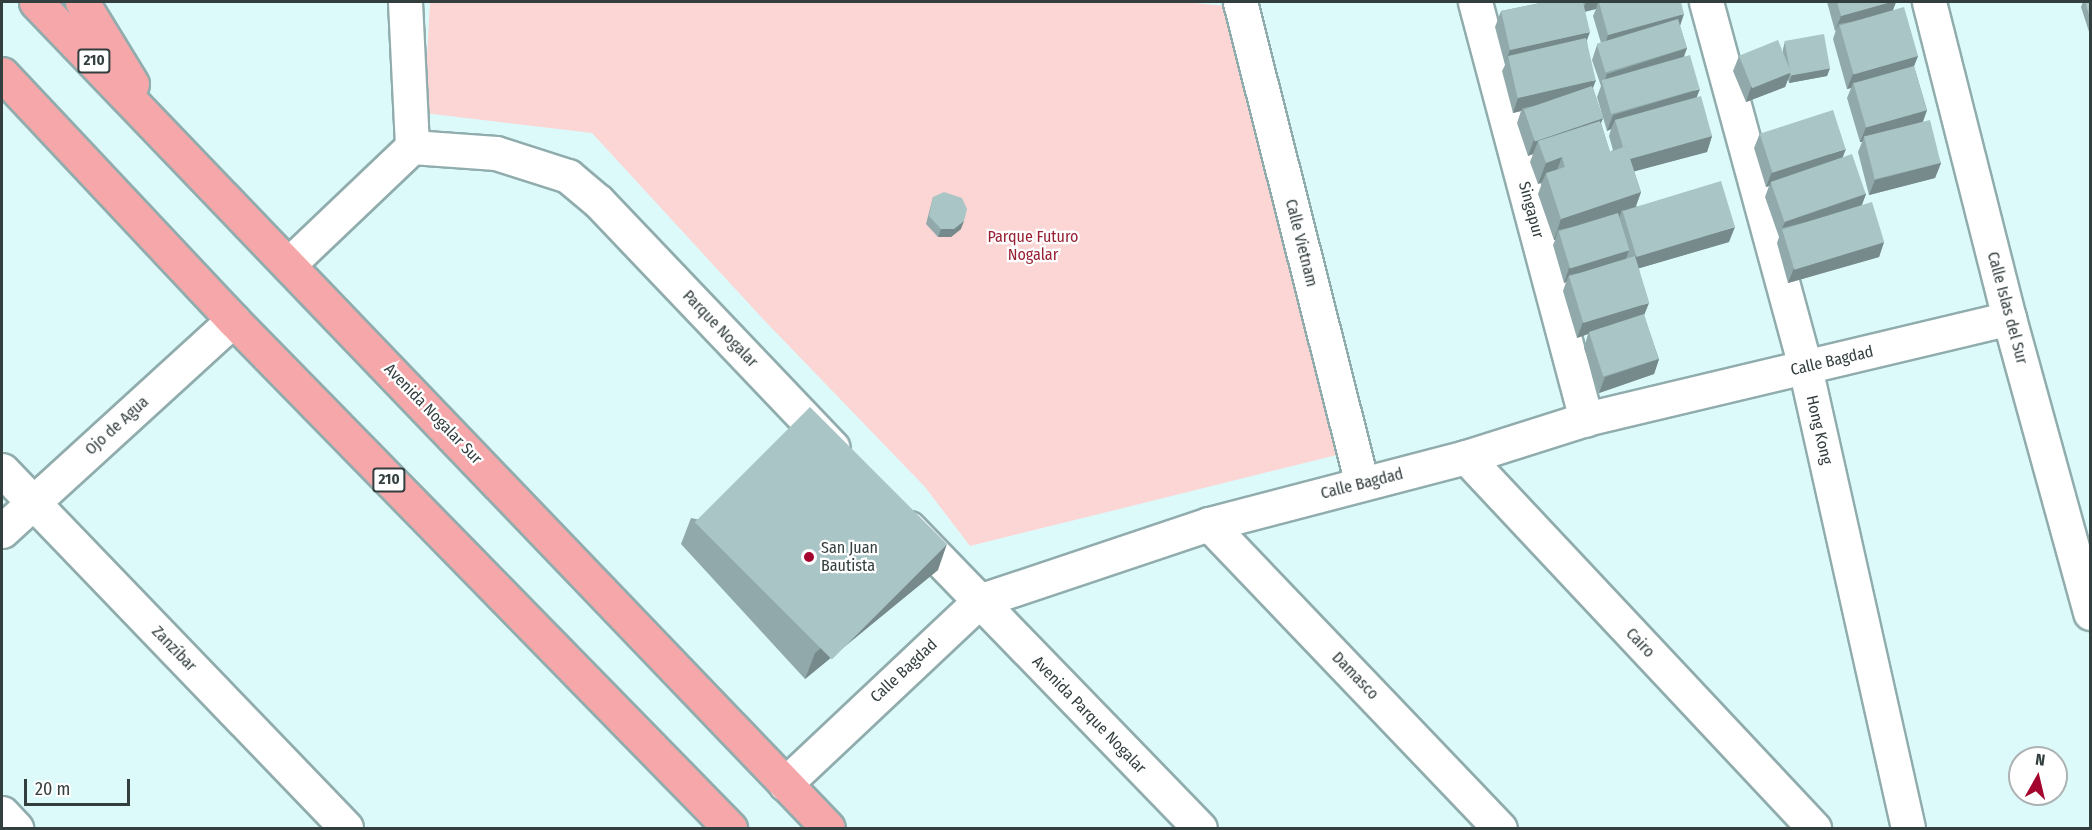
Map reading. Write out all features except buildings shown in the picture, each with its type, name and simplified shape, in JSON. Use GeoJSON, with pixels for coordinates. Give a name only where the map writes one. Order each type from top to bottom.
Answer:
{"type":"FeatureCollection","features":[{"type":"Feature","properties":{"kind":"highway","name":"Avenida Nogalar Sur"},"geometry":{"type":"LineString","coordinates":[[36,2],[828,828]]}},
{"type":"Feature","properties":{"kind":"highway"},"geometry":{"type":"LineString","coordinates":[[82,2],[151,120]]}},
{"type":"Feature","properties":{"kind":"highway","name":"210"},"geometry":{"type":"LineString","coordinates":[[2,74],[233,320],[730,828]]}},
{"type":"Feature","properties":{"kind":"highway"},"geometry":{"type":"LineString","coordinates":[[2,96],[51,128]]}},
{"type":"Feature","properties":{"kind":"street"},"geometry":{"type":"LineString","coordinates":[[289,264],[412,147],[405,2]]}},
{"type":"Feature","properties":{"kind":"street","name":"Calle Vietnam"},"geometry":{"type":"LineString","coordinates":[[1239,2],[1362,484]]}},
{"type":"Feature","properties":{"kind":"street","name":"Singapur"},"geometry":{"type":"LineString","coordinates":[[1475,2],[1586,419]]}},
{"type":"Feature","properties":{"kind":"street","name":"Hong Kong"},"geometry":{"type":"LineString","coordinates":[[1706,2],[1805,367],[1908,828]]}},
{"type":"Feature","properties":{"kind":"street","name":"Calle Islas del Sur"},"geometry":{"type":"LineString","coordinates":[[1929,2],[2009,318],[2091,613]]}},
{"type":"Feature","properties":{"kind":"street","name":"Parque Nogalar"},"geometry":{"type":"LineString","coordinates":[[412,147],[496,153],[568,176],[598,201],[850,465]]}},
{"type":"Feature","properties":{"kind":"street","name":"Calle Bagdad"},"geometry":{"type":"LineString","coordinates":[[785,784],[979,601],[1209,524],[1466,457],[1586,419],[2009,318]]}},
{"type":"Feature","properties":{"kind":"street","name":"Ojo de Agua"},"geometry":{"type":"LineString","coordinates":[[2,531],[233,320]]}},
{"type":"Feature","properties":{"kind":"street","name":"Cairo"},"geometry":{"type":"LineString","coordinates":[[1466,457],[1814,828]]}},
{"type":"Feature","properties":{"kind":"street","name":"Zanzíbar"},"geometry":{"type":"LineString","coordinates":[[2,470],[346,828]]}},
{"type":"Feature","properties":{"kind":"street"},"geometry":{"type":"LineString","coordinates":[[890,508],[979,601]]}},
{"type":"Feature","properties":{"kind":"street","name":"Damasco"},"geometry":{"type":"LineString","coordinates":[[1209,524],[1500,828]]}},
{"type":"Feature","properties":{"kind":"street","name":"Avenida Parque Nogalar"},"geometry":{"type":"LineString","coordinates":[[979,601],[1200,828]]}},
{"type":"Feature","properties":{"kind":"street"},"geometry":{"type":"LineString","coordinates":[[2,813],[16,828]]}},
{"type":"Feature","properties":{"kind":"green space","name":"Parque Futuro Nogalar"},"geometry":{"type":"Polygon","coordinates":[[[430,2],[1185,2],[1225,6],[1337,455],[970,546],[925,487],[763,319],[592,133],[424,113],[430,2]]]}},
{"type":"Feature","properties":{"kind":"place","name":"San Juan Bautista"},"geometry":{"type":"Point","coordinates":[809,557]}}]}
